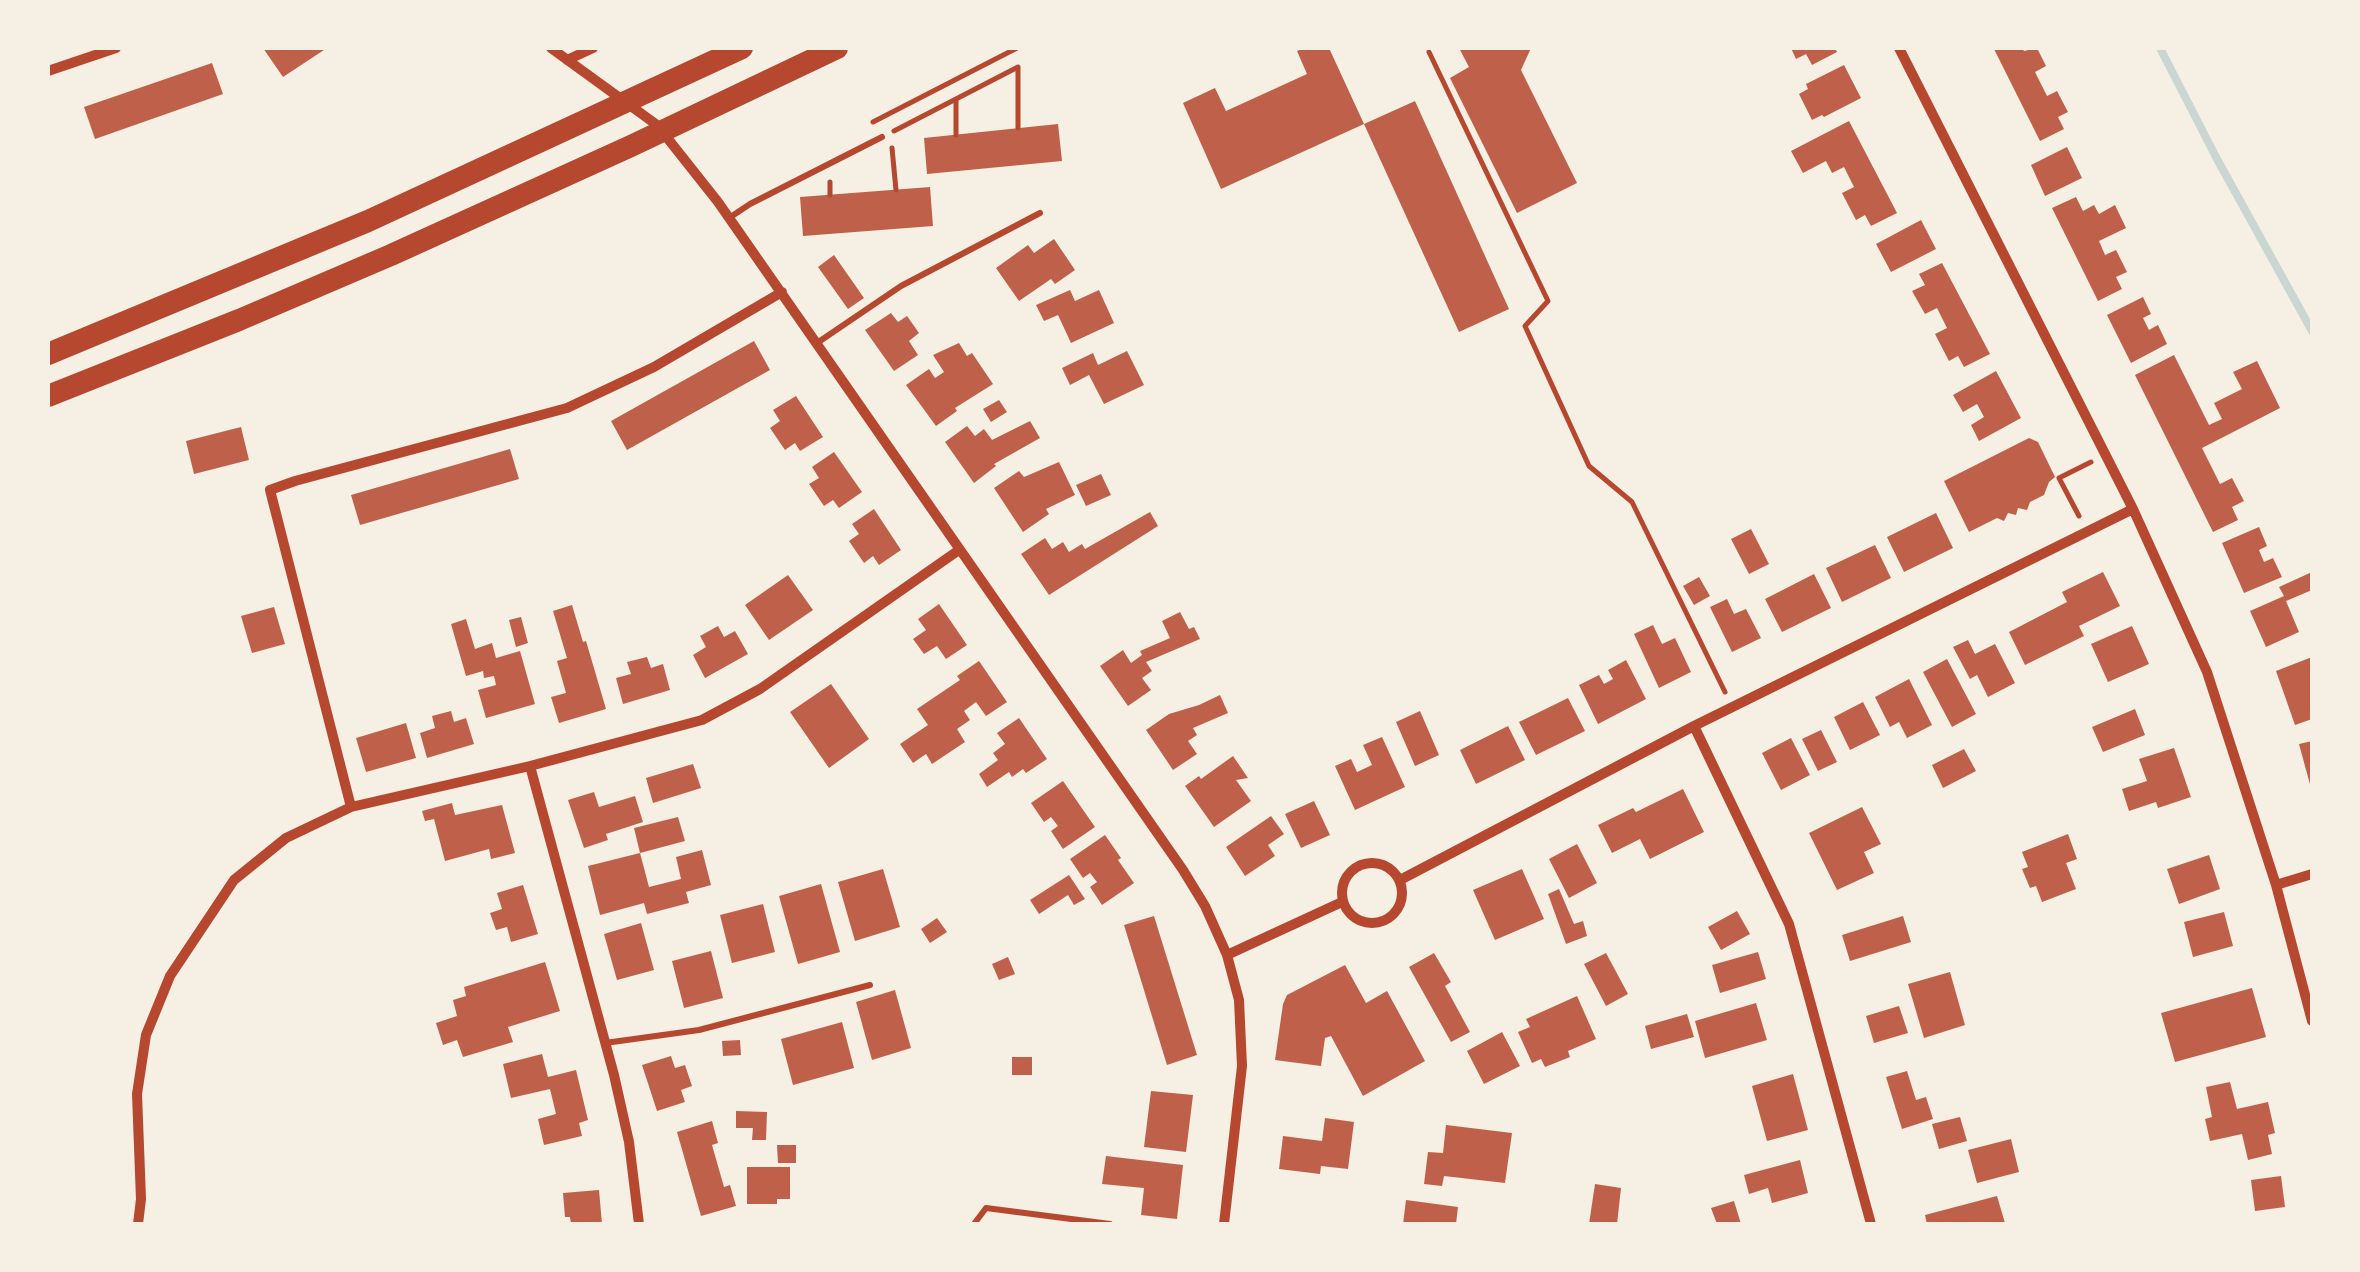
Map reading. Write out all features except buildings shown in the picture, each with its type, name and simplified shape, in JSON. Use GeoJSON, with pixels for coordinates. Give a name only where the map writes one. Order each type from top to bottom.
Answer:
{"type":"FeatureCollection","features":[{"type":"Feature","properties":{"kind":"highway"},"geometry":{"type":"LineString","coordinates":[[48,354],[368,222],[742,48]]}},
{"type":"Feature","properties":{"kind":"highway"},"geometry":{"type":"LineString","coordinates":[[48,396],[340,277],[837,48]]}},
{"type":"Feature","properties":{"kind":"street"},"geometry":{"type":"LineString","coordinates":[[48,71],[116,48]]}},
{"type":"Feature","properties":{"kind":"street"},"geometry":{"type":"LineString","coordinates":[[552,48],[656,124],[729,218],[1205,906],[1227,956],[1239,1000],[1242,1066],[1224,1224]]}},
{"type":"Feature","properties":{"kind":"street"},"geometry":{"type":"LineString","coordinates":[[567,60],[592,48]]}},
{"type":"Feature","properties":{"kind":"street"},"geometry":{"type":"LineString","coordinates":[[1900,48],[2133,509],[2208,672],[2276,885],[2312,1021]]}},
{"type":"Feature","properties":{"kind":"street"},"geometry":{"type":"LineString","coordinates":[[351,807],[270,490],[567,408],[654,367],[782,292]]}},
{"type":"Feature","properties":{"kind":"street"},"geometry":{"type":"LineString","coordinates":[[1400,880],[1694,726],[2133,509]]}},
{"type":"Feature","properties":{"kind":"street"},"geometry":{"type":"LineString","coordinates":[[138,1224],[142,1199],[138,1094],[146,1035],[170,976],[234,880],[286,838],[351,807],[530,766],[702,720],[760,689],[959,550]]}},
{"type":"Feature","properties":{"kind":"street"},"geometry":{"type":"LineString","coordinates":[[1694,726],[1789,924],[1871,1224]]}},
{"type":"Feature","properties":{"kind":"street"},"geometry":{"type":"LineString","coordinates":[[530,766],[606,1043],[629,1142],[639,1224]]}},
{"type":"Feature","properties":{"kind":"street"},"geometry":{"type":"LineString","coordinates":[[1364,863],[1386,865],[1400,880],[1403,894],[1398,909],[1386,921],[1366,924],[1348,914],[1342,902],[1342,884],[1348,873],[1364,863]]}},
{"type":"Feature","properties":{"kind":"street"},"geometry":{"type":"LineString","coordinates":[[2276,885],[2312,874]]}},
{"type":"Feature","properties":{"kind":"street"},"geometry":{"type":"LineString","coordinates":[[1227,956],[1342,902]]}},
{"type":"Feature","properties":{"kind":"lane"},"geometry":{"type":"LineString","coordinates":[[729,218],[882,137]]}},
{"type":"Feature","properties":{"kind":"lane"},"geometry":{"type":"LineString","coordinates":[[817,343],[901,286],[1040,213]]}},
{"type":"Feature","properties":{"kind":"lane"},"geometry":{"type":"LineString","coordinates":[[606,1043],[699,1030],[870,985]]}},
{"type":"Feature","properties":{"kind":"lane"},"geometry":{"type":"LineString","coordinates":[[974,1224],[986,1208],[1110,1224]]}},
{"type":"Feature","properties":{"kind":"path"},"geometry":{"type":"LineString","coordinates":[[1429,52],[1548,301],[1524,326],[1589,466],[1632,502],[1732,707]]}},
{"type":"Feature","properties":{"kind":"path"},"geometry":{"type":"LineString","coordinates":[[896,190],[890,133],[1018,67],[1018,128]]}},
{"type":"Feature","properties":{"kind":"path"},"geometry":{"type":"LineString","coordinates":[[956,99],[956,134]]}},
{"type":"Feature","properties":{"kind":"path"},"geometry":{"type":"LineString","coordinates":[[2087,532],[2059,478],[2106,455]]}},
{"type":"Feature","properties":{"kind":"waterway"},"geometry":{"type":"LineString","coordinates":[[2160,48],[2312,331]]}}]}
